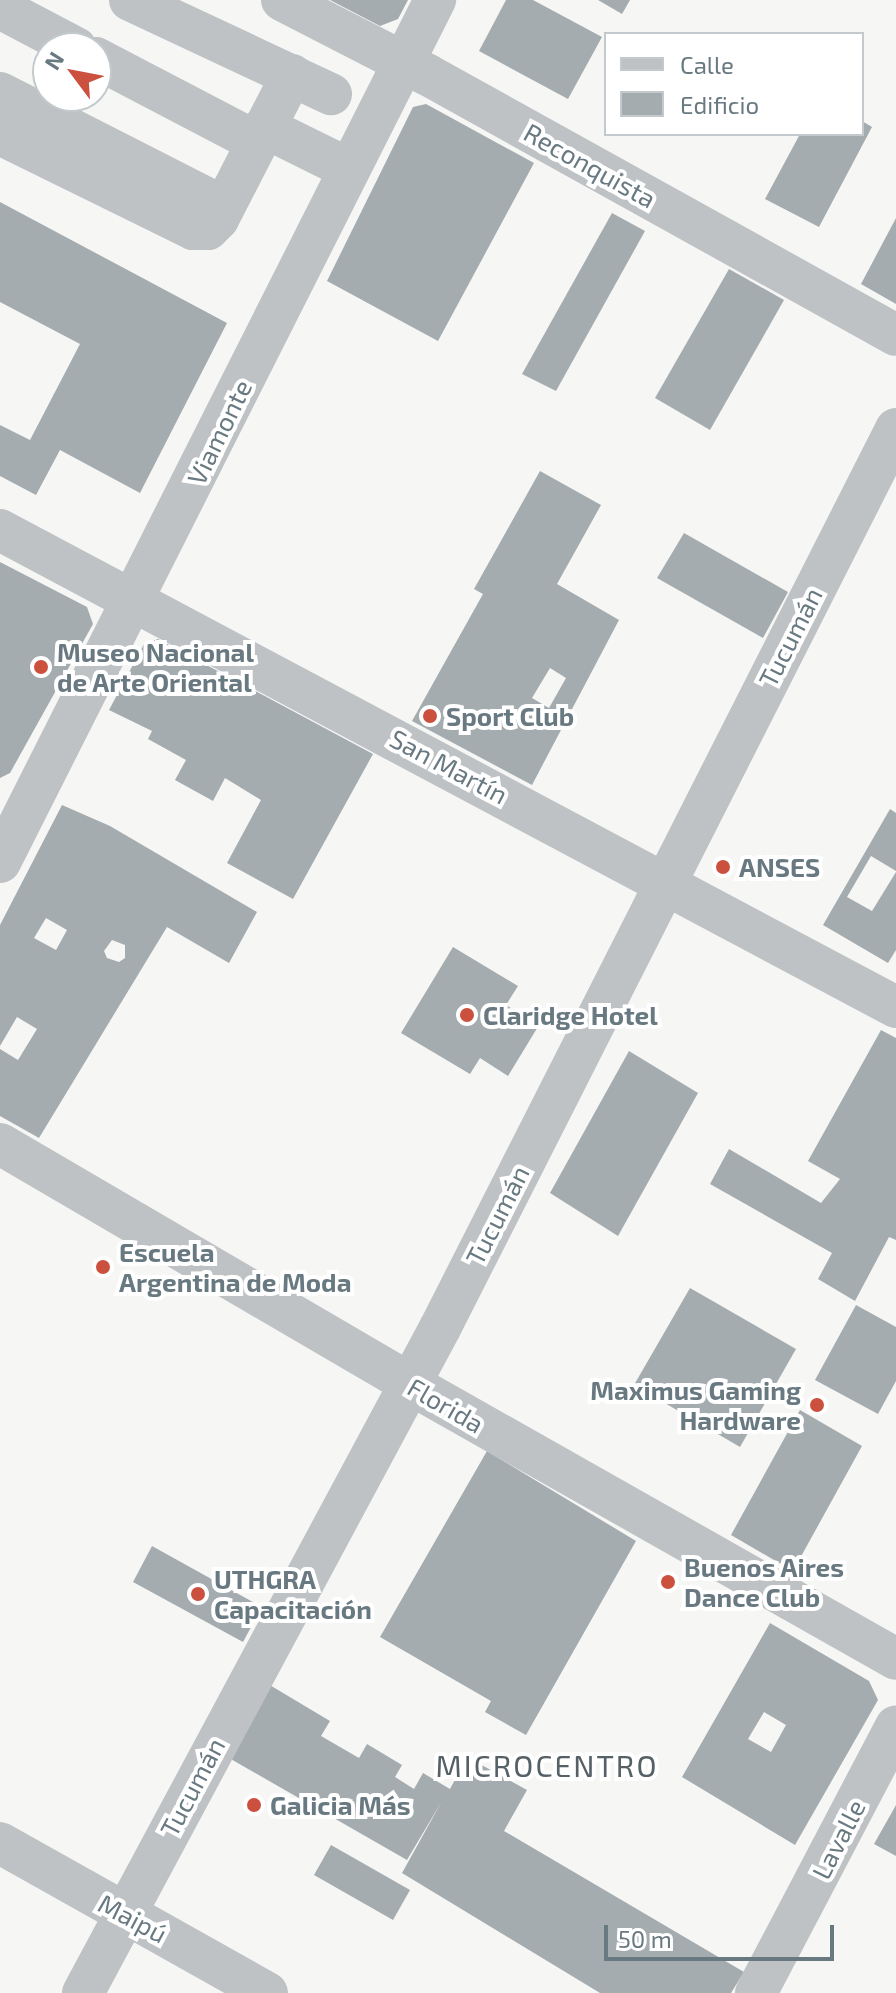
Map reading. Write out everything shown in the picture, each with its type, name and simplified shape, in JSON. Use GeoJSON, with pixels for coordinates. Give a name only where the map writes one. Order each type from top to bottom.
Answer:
{"type":"FeatureCollection","features":[{"type":"Feature","properties":{"kind":"street"},"geometry":{"type":"LineString","coordinates":[[130,0],[331,94]]}},
{"type":"Feature","properties":{"kind":"street","name":"Reconquista"},"geometry":{"type":"LineString","coordinates":[[282,0],[404,62],[896,335]]}},
{"type":"Feature","properties":{"kind":"street","name":"Viamonte"},"geometry":{"type":"LineString","coordinates":[[0,862],[435,0]]}},
{"type":"Feature","properties":{"kind":"street"},"geometry":{"type":"LineString","coordinates":[[0,8],[46,32]]}},
{"type":"Feature","properties":{"kind":"street"},"geometry":{"type":"LineString","coordinates":[[112,65],[260,134],[349,169]]}},
{"type":"Feature","properties":{"kind":"street"},"geometry":{"type":"LineString","coordinates":[[0,134],[193,229],[208,229],[224,207],[292,75]]}},
{"type":"Feature","properties":{"kind":"street"},"geometry":{"type":"LineString","coordinates":[[0,93],[224,207]]}},
{"type":"Feature","properties":{"kind":"street","name":"Tucumán"},"geometry":{"type":"LineString","coordinates":[[83,1993],[410,1384],[896,429]]}},
{"type":"Feature","properties":{"kind":"street","name":"San Martín"},"geometry":{"type":"LineString","coordinates":[[0,530],[135,599],[896,1007]]}},
{"type":"Feature","properties":{"kind":"street","name":"Florida"},"geometry":{"type":"LineString","coordinates":[[0,1144],[410,1384],[896,1659]]}},
{"type":"Feature","properties":{"kind":"street","name":"Lavalle"},"geometry":{"type":"LineString","coordinates":[[756,1993],[896,1726]]}},
{"type":"Feature","properties":{"kind":"street","name":"Maipú"},"geometry":{"type":"LineString","coordinates":[[0,1843],[267,1993]]}},
{"type":"Feature","properties":{"kind":"building"},"geometry":{"type":"Polygon","coordinates":[[[330,0],[408,0],[398,19],[380,26],[330,0]]]}},
{"type":"Feature","properties":{"kind":"building"},"geometry":{"type":"Polygon","coordinates":[[[506,0],[533,0],[602,37],[568,99],[479,51],[506,0]]]}},
{"type":"Feature","properties":{"kind":"building"},"geometry":{"type":"Polygon","coordinates":[[[598,0],[630,0],[622,14],[598,0]]]}},
{"type":"Feature","properties":{"kind":"building"},"geometry":{"type":"Polygon","coordinates":[[[426,104],[534,163],[438,341],[327,281],[413,107],[426,104]]]}},
{"type":"Feature","properties":{"kind":"building"},"geometry":{"type":"Polygon","coordinates":[[[864,122],[872,127],[819,227],[765,199],[799,136],[864,136],[864,122]]]}},
{"type":"Feature","properties":{"kind":"building"},"geometry":{"type":"Polygon","coordinates":[[[0,202],[227,323],[140,493],[60,450],[36,495],[0,476],[0,425],[30,440],[80,344],[0,302],[0,202]]]}},
{"type":"Feature","properties":{"kind":"building"},"geometry":{"type":"Polygon","coordinates":[[[612,213],[645,231],[556,391],[522,374],[612,213]]]}},
{"type":"Feature","properties":{"kind":"building"},"geometry":{"type":"Polygon","coordinates":[[[896,218],[896,304],[861,284],[896,218]]]}},
{"type":"Feature","properties":{"kind":"building"},"geometry":{"type":"Polygon","coordinates":[[[729,269],[784,300],[710,430],[655,398],[729,269]]]}},
{"type":"Feature","properties":{"kind":"building"},"geometry":{"type":"Polygon","coordinates":[[[540,471],[601,505],[557,584],[619,620],[532,785],[412,721],[483,594],[474,589],[540,471]],[[550,668],[532,698],[549,708],[566,678],[550,668]]]}},
{"type":"Feature","properties":{"kind":"building"},"geometry":{"type":"Polygon","coordinates":[[[684,533],[788,592],[763,638],[657,578],[684,533]]]}},
{"type":"Feature","properties":{"kind":"building"},"geometry":{"type":"Polygon","coordinates":[[[0,562],[87,607],[93,624],[10,773],[0,778],[0,562]]]}},
{"type":"Feature","properties":{"kind":"building"},"geometry":{"type":"Polygon","coordinates":[[[158,639],[373,754],[293,899],[227,863],[261,800],[225,778],[213,801],[175,780],[186,760],[148,739],[152,731],[109,710],[144,644],[158,639]]]}},
{"type":"Feature","properties":{"kind":"building"},"geometry":{"type":"Polygon","coordinates":[[[62,805],[110,826],[257,912],[229,963],[167,927],[39,1138],[0,1116],[0,1049],[18,1060],[37,1029],[17,1017],[0,1046],[0,925],[62,805]],[[46,918],[34,938],[56,950],[67,930],[46,918]],[[112,940],[104,951],[107,958],[119,962],[125,958],[125,945],[112,940]]]}},
{"type":"Feature","properties":{"kind":"building"},"geometry":{"type":"Polygon","coordinates":[[[890,809],[896,813],[896,871],[871,856],[847,897],[872,911],[896,872],[896,950],[888,963],[823,925],[890,809]]]}},
{"type":"Feature","properties":{"kind":"building","name":"Claridge Hotel"},"geometry":{"type":"Polygon","coordinates":[[[453,947],[518,986],[506,1005],[539,1025],[508,1076],[480,1058],[470,1074],[401,1033],[453,947]]]}},
{"type":"Feature","properties":{"kind":"building"},"geometry":{"type":"Polygon","coordinates":[[[881,1030],[896,1038],[896,1240],[889,1237],[855,1301],[818,1279],[832,1253],[710,1184],[729,1149],[821,1203],[840,1179],[808,1161],[881,1030]]]}},
{"type":"Feature","properties":{"kind":"building"},"geometry":{"type":"Polygon","coordinates":[[[629,1051],[698,1093],[618,1236],[550,1193],[629,1051]]]}},
{"type":"Feature","properties":{"kind":"building"},"geometry":{"type":"Polygon","coordinates":[[[690,1288],[796,1349],[740,1447],[634,1385],[690,1288]]]}},
{"type":"Feature","properties":{"kind":"building"},"geometry":{"type":"Polygon","coordinates":[[[856,1305],[896,1327],[896,1381],[878,1414],[815,1380],[856,1305]]]}},
{"type":"Feature","properties":{"kind":"building"},"geometry":{"type":"Polygon","coordinates":[[[800,1410],[862,1446],[793,1571],[731,1535],[800,1410]]]}},
{"type":"Feature","properties":{"kind":"building"},"geometry":{"type":"Polygon","coordinates":[[[487,1451],[636,1541],[526,1735],[485,1712],[491,1701],[380,1637],[487,1451]]]}},
{"type":"Feature","properties":{"kind":"building","name":"UTHGRA Capacitación"},"geometry":{"type":"Polygon","coordinates":[[[152,1546],[262,1607],[243,1642],[133,1582],[152,1546]]]}},
{"type":"Feature","properties":{"kind":"building"},"geometry":{"type":"Polygon","coordinates":[[[770,1623],[869,1681],[878,1700],[795,1845],[682,1777],[770,1623]],[[764,1712],[748,1739],[771,1752],[786,1725],[764,1712]]]}},
{"type":"Feature","properties":{"kind":"building"},"geometry":{"type":"Polygon","coordinates":[[[268,1684],[330,1721],[321,1736],[359,1758],[367,1744],[402,1765],[395,1777],[414,1789],[423,1773],[450,1789],[467,1757],[527,1790],[504,1831],[744,1972],[731,1993],[600,1993],[402,1873],[442,1801],[407,1860],[229,1758],[268,1684]]]}},
{"type":"Feature","properties":{"kind":"building"},"geometry":{"type":"Polygon","coordinates":[[[896,1805],[896,1856],[874,1844],[896,1805]]]}},
{"type":"Feature","properties":{"kind":"building"},"geometry":{"type":"Polygon","coordinates":[[[331,1845],[410,1890],[393,1920],[314,1875],[331,1845]]]}},
{"type":"Feature","properties":{"kind":"place","name":"Museo Nacional de Arte Oriental"},"geometry":{"type":"Point","coordinates":[41,667]}},
{"type":"Feature","properties":{"kind":"place","name":"Sport Club"},"geometry":{"type":"Point","coordinates":[430,716]}},
{"type":"Feature","properties":{"kind":"place","name":"ANSES"},"geometry":{"type":"Point","coordinates":[723,867]}},
{"type":"Feature","properties":{"kind":"place","name":"Claridge Hotel"},"geometry":{"type":"Point","coordinates":[467,1015]}},
{"type":"Feature","properties":{"kind":"place","name":"Escuela Argentina de Moda"},"geometry":{"type":"Point","coordinates":[103,1267]}},
{"type":"Feature","properties":{"kind":"place","name":"Maximus Gaming Hardware"},"geometry":{"type":"Point","coordinates":[817,1405]}},
{"type":"Feature","properties":{"kind":"place","name":"Buenos Aires Dance Club"},"geometry":{"type":"Point","coordinates":[668,1582]}},
{"type":"Feature","properties":{"kind":"place","name":"UTHGRA Capacitación"},"geometry":{"type":"Point","coordinates":[198,1594]}},
{"type":"Feature","properties":{"kind":"place","name":"Galicia Más"},"geometry":{"type":"Point","coordinates":[254,1805]}},
{"type":"Feature","properties":{"kind":"district","name":"MICROCENTRO"},"geometry":{"type":"Point","coordinates":[547,1765]}}]}
